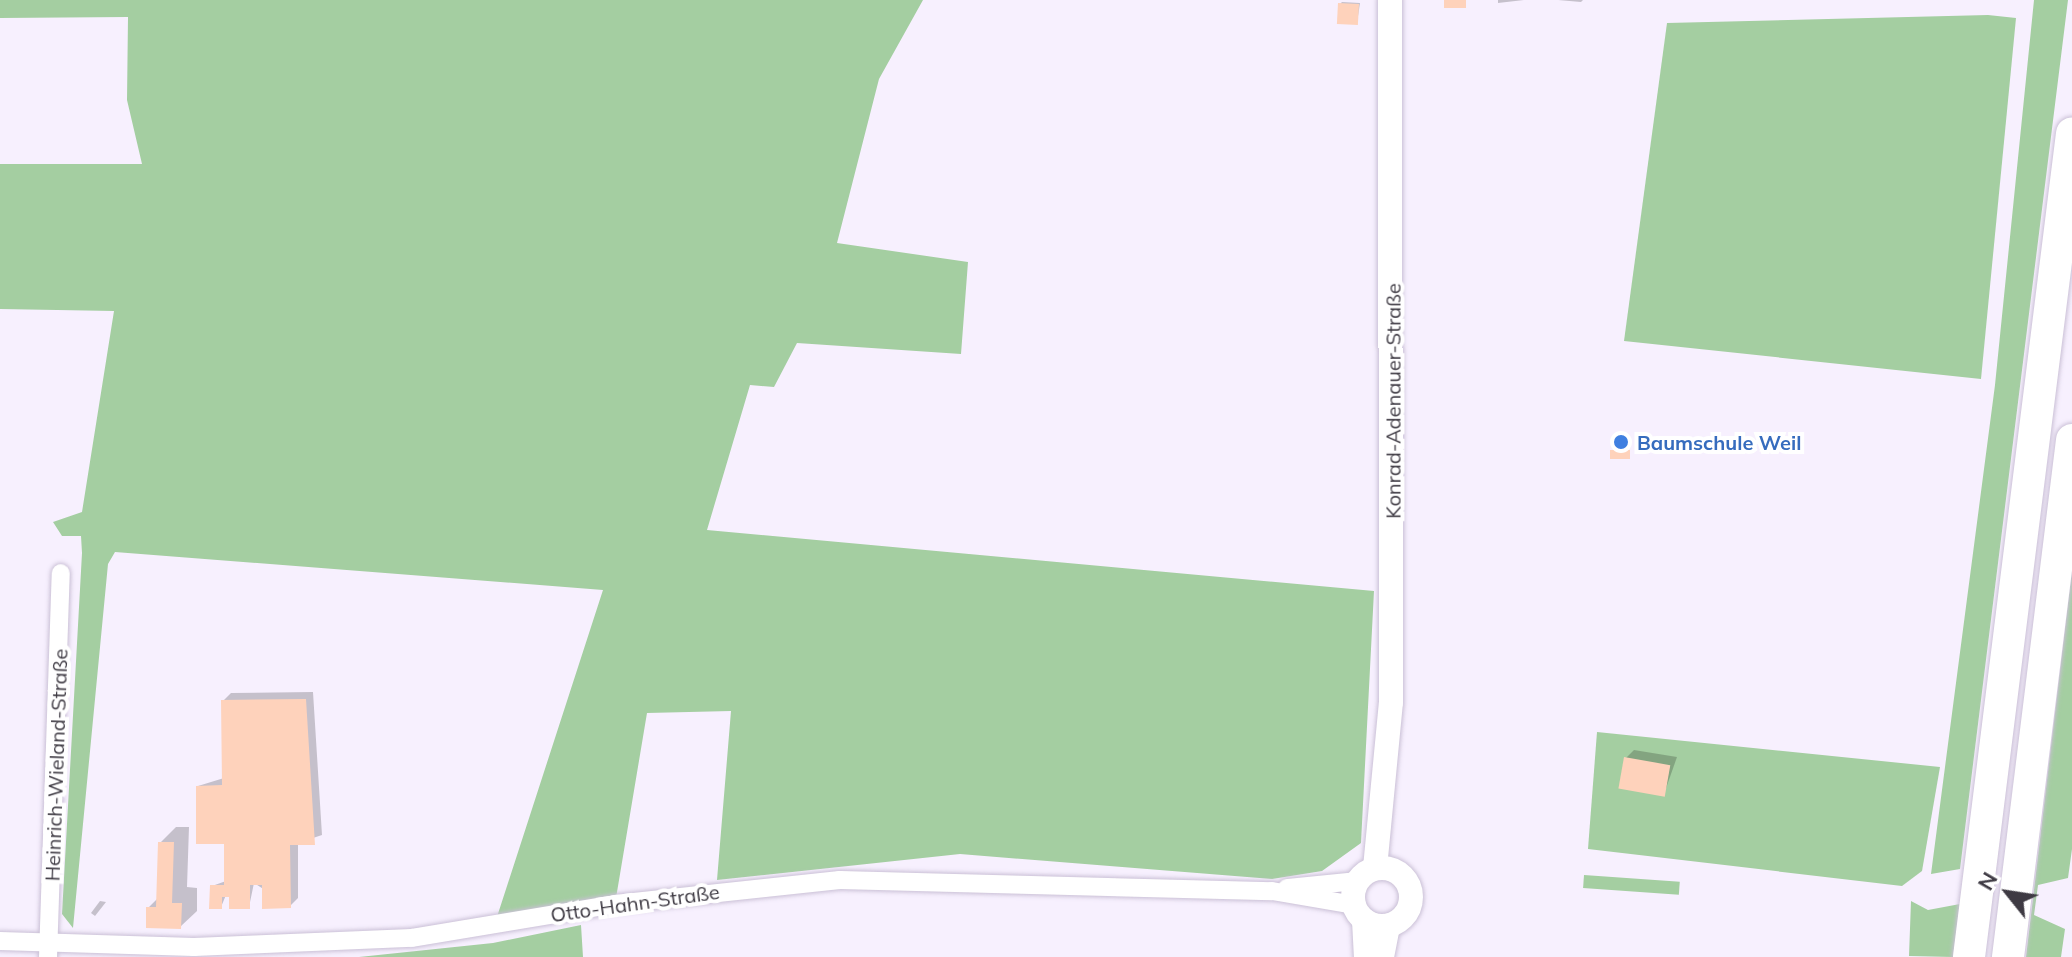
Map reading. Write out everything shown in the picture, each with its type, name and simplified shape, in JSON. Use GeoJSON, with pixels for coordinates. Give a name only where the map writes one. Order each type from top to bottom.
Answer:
{"type":"FeatureCollection","features":[{"type":"Feature","properties":{"kind":"highway"},"geometry":{"type":"LineString","coordinates":[[1969,957],[2072,133]]}},
{"type":"Feature","properties":{"kind":"highway"},"geometry":{"type":"LineString","coordinates":[[2008,957],[2072,440]]}},
{"type":"Feature","properties":{"kind":"main road","name":"Konrad-Adenauer-Straße"},"geometry":{"type":"LineString","coordinates":[[1366,957],[1386,802],[1390,0]]}},
{"type":"Feature","properties":{"kind":"main road","name":"Konrad-Adenauer-Straße"},"geometry":{"type":"LineString","coordinates":[[1372,895],[1382,957]]}},
{"type":"Feature","properties":{"kind":"street","name":"Heinrich-Wieland-Straße"},"geometry":{"type":"LineString","coordinates":[[49,950],[61,573]]}},
{"type":"Feature","properties":{"kind":"street","name":"Otto-Hahn-Straße"},"geometry":{"type":"LineString","coordinates":[[0,941],[49,950],[279,946],[412,938],[615,904],[840,880],[1372,895]]}},
{"type":"Feature","properties":{"kind":"green space"},"geometry":{"type":"Polygon","coordinates":[[[0,0],[923,0],[879,79],[837,243],[968,262],[961,354],[797,343],[774,387],[750,385],[707,530],[1374,591],[1361,843],[1322,871],[1272,879],[960,854],[717,880],[731,711],[647,713],[615,904],[495,923],[603,590],[115,552],[108,564],[73,928],[62,914],[82,553],[81,536],[62,536],[53,522],[82,512],[114,311],[0,309],[0,164],[142,164],[127,100],[128,17],[0,18],[0,0]]]}},
{"type":"Feature","properties":{"kind":"green space"},"geometry":{"type":"Polygon","coordinates":[[[2034,0],[2068,0],[1960,869],[1931,874],[1995,385],[2034,0]]]}},
{"type":"Feature","properties":{"kind":"green space"},"geometry":{"type":"Polygon","coordinates":[[[1988,15],[2016,18],[1981,379],[1624,341],[1667,23],[1988,15]]]}},
{"type":"Feature","properties":{"kind":"green space"},"geometry":{"type":"Polygon","coordinates":[[[2072,570],[2072,849],[2068,878],[2038,885],[2034,915],[2065,929],[2061,957],[2026,957],[2072,570]]]}},
{"type":"Feature","properties":{"kind":"green space"},"geometry":{"type":"Polygon","coordinates":[[[1597,732],[1940,767],[1922,871],[1902,886],[1588,849],[1597,732]]]}},
{"type":"Feature","properties":{"kind":"green space"},"geometry":{"type":"Polygon","coordinates":[[[1584,875],[1680,882],[1679,895],[1583,888],[1584,875]]]}},
{"type":"Feature","properties":{"kind":"green space"},"geometry":{"type":"Polygon","coordinates":[[[1911,901],[1928,910],[1960,904],[1953,957],[1909,956],[1911,901]]]}},
{"type":"Feature","properties":{"kind":"green space"},"geometry":{"type":"Polygon","coordinates":[[[581,925],[583,957],[359,957],[493,943],[581,925]]]}},
{"type":"Feature","properties":{"kind":"building"},"geometry":{"type":"Polygon","coordinates":[[[1444,0],[1466,0],[1466,8],[1444,8],[1444,0]]]}},
{"type":"Feature","properties":{"kind":"building"},"geometry":{"type":"Polygon","coordinates":[[[1338,3],[1359,4],[1358,25],[1337,24],[1338,3]]]}},
{"type":"Feature","properties":{"kind":"building","name":"Baumschule Weil"},"geometry":{"type":"Polygon","coordinates":[[[1611,437],[1631,437],[1630,447],[1611,446],[1611,437]]]}},
{"type":"Feature","properties":{"kind":"building"},"geometry":{"type":"Polygon","coordinates":[[[1610,450],[1630,450],[1630,459],[1610,459],[1610,450]]]}},
{"type":"Feature","properties":{"kind":"building"},"geometry":{"type":"Polygon","coordinates":[[[306,699],[315,845],[290,845],[291,908],[262,909],[262,885],[250,885],[250,909],[229,909],[229,897],[222,897],[222,909],[209,909],[210,885],[224,885],[224,844],[196,844],[196,786],[222,785],[221,700],[306,699]]]}},
{"type":"Feature","properties":{"kind":"building"},"geometry":{"type":"Polygon","coordinates":[[[1624,757],[1670,765],[1665,797],[1618,789],[1624,757]]]}},
{"type":"Feature","properties":{"kind":"building"},"geometry":{"type":"Polygon","coordinates":[[[158,842],[174,842],[172,903],[182,903],[181,929],[146,928],[146,907],[156,907],[158,842]]]}},
{"type":"Feature","properties":{"kind":"place","name":"Baumschule Weil"},"geometry":{"type":"Point","coordinates":[1621,442]}}]}
